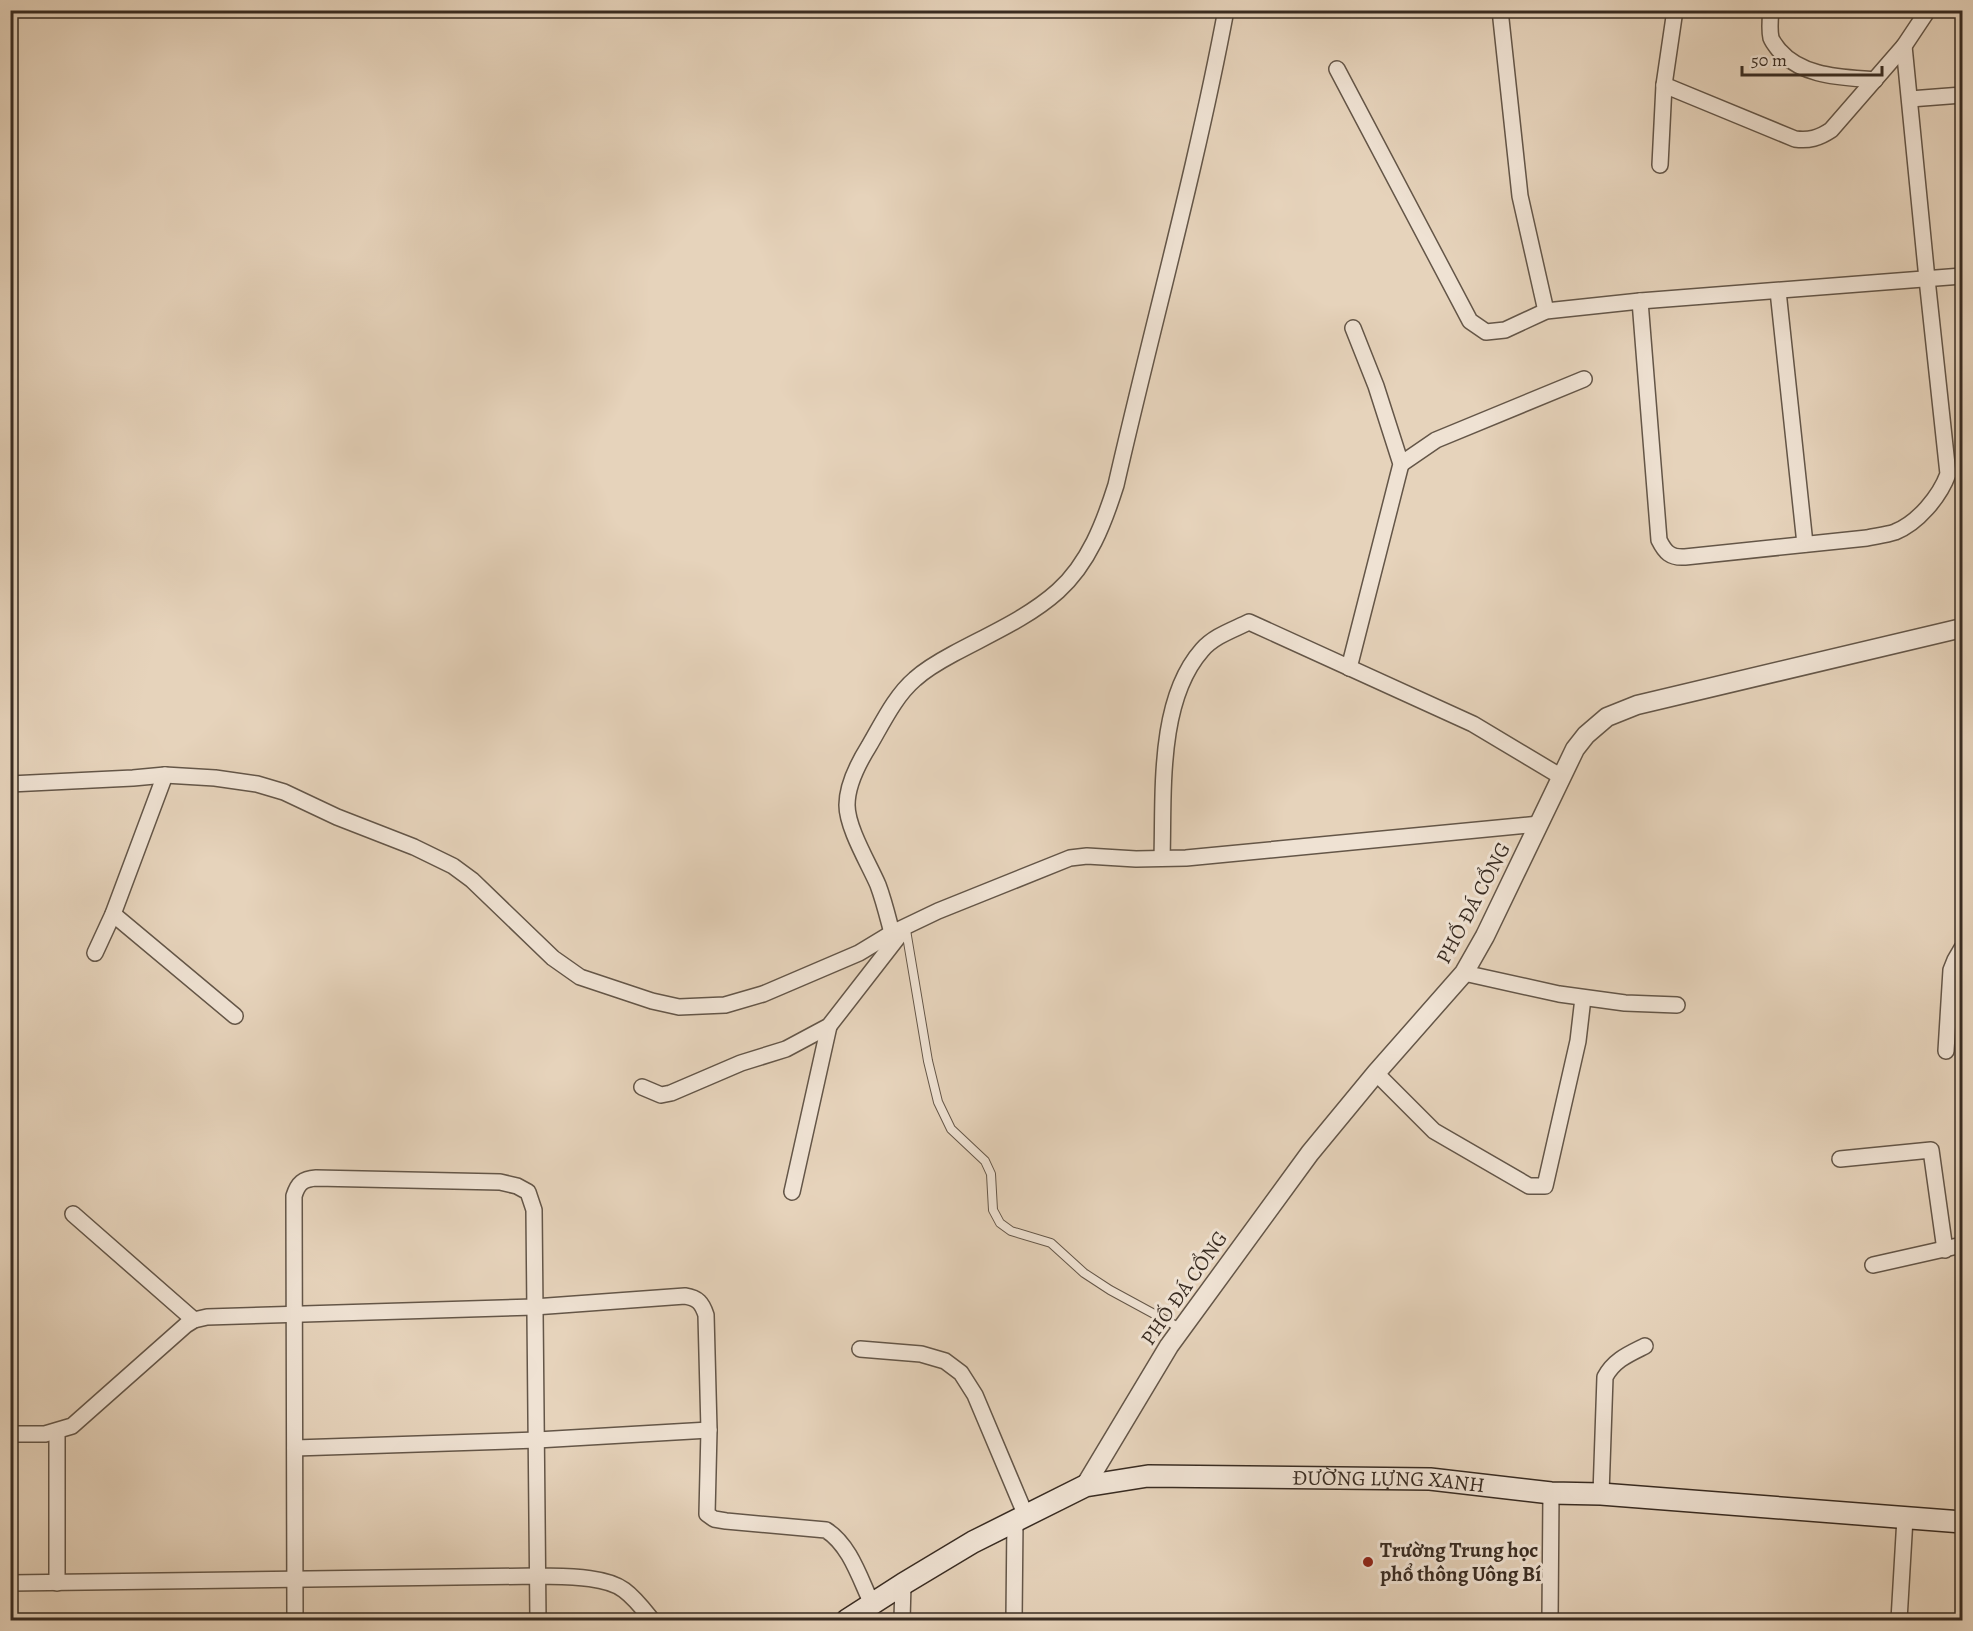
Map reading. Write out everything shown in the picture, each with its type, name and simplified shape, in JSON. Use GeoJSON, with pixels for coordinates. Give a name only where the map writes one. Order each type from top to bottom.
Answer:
{"type":"FeatureCollection","features":[{"type":"Feature","properties":{"kind":"main road","name":"ĐƯỜNG LỰNG XANH"},"geometry":{"type":"LineString","coordinates":[[847,1620],[973,1542],[1085,1486],[1148,1476],[1430,1479],[1551,1493],[1601,1494],[1962,1522]]}},
{"type":"Feature","properties":{"kind":"street"},"geometry":{"type":"LineString","coordinates":[[899,930],[851,825],[847,806],[849,791],[862,759],[882,723],[914,679],[936,664],[1025,614],[1057,592],[1089,552],[1105,520],[1116,485],[1191,173],[1215,70],[1226,10]]}},
{"type":"Feature","properties":{"kind":"street"},"geometry":{"type":"LineString","coordinates":[[1500,10],[1520,196],[1546,311]]}},
{"type":"Feature","properties":{"kind":"street"},"geometry":{"type":"LineString","coordinates":[[1660,165],[1664,85],[1675,10]]}},
{"type":"Feature","properties":{"kind":"street"},"geometry":{"type":"LineString","coordinates":[[1772,10],[1769,27],[1772,41],[1784,56],[1806,69],[1828,75],[1875,80]]}},
{"type":"Feature","properties":{"kind":"street"},"geometry":{"type":"LineString","coordinates":[[1664,85],[1795,139],[1819,138],[1831,130],[1905,46],[1928,10]]}},
{"type":"Feature","properties":{"kind":"street"},"geometry":{"type":"LineString","coordinates":[[1640,302],[1659,540],[1670,556],[1685,558],[1867,538],[1896,532],[1931,504],[1943,488],[1948,474],[1905,46]]}},
{"type":"Feature","properties":{"kind":"street"},"geometry":{"type":"LineString","coordinates":[[1337,69],[1470,321],[1486,332],[1505,330],[1546,311],[1962,276]]}},
{"type":"Feature","properties":{"kind":"street"},"geometry":{"type":"LineString","coordinates":[[1910,99],[1962,95]]}},
{"type":"Feature","properties":{"kind":"street"},"geometry":{"type":"LineString","coordinates":[[1778,291],[1805,544]]}},
{"type":"Feature","properties":{"kind":"street"},"geometry":{"type":"LineString","coordinates":[[1349,668],[1401,464],[1376,386],[1353,328]]}},
{"type":"Feature","properties":{"kind":"street"},"geometry":{"type":"LineString","coordinates":[[1401,464],[1436,440],[1584,379]]}},
{"type":"Feature","properties":{"kind":"street"},"geometry":{"type":"LineString","coordinates":[[1162,858],[1168,732],[1181,682],[1203,649],[1216,638],[1249,622],[1473,724],[1560,776]]}},
{"type":"Feature","properties":{"kind":"street","name":"PHỐ ĐÁ CỔNG"},"geometry":{"type":"LineString","coordinates":[[1085,1486],[1169,1346],[1310,1153],[1376,1072],[1464,973],[1485,936],[1560,776],[1575,748],[1586,735],[1607,717],[1649,703],[1962,628]]}},
{"type":"Feature","properties":{"kind":"street"},"geometry":{"type":"LineString","coordinates":[[95,953],[113,914],[165,775]]}},
{"type":"Feature","properties":{"kind":"street"},"geometry":{"type":"LineString","coordinates":[[10,784],[165,775],[215,778],[256,784],[284,792],[337,818],[436,856],[453,866],[472,880],[553,958],[580,977],[679,1007],[725,1005],[763,994],[859,953],[938,911],[1070,858],[1087,856],[1136,859],[1186,858],[1539,824]]}},
{"type":"Feature","properties":{"kind":"street"},"geometry":{"type":"LineString","coordinates":[[113,914],[235,1016]]}},
{"type":"Feature","properties":{"kind":"street"},"geometry":{"type":"LineString","coordinates":[[792,1192],[829,1026],[899,930]]}},
{"type":"Feature","properties":{"kind":"street"},"geometry":{"type":"LineString","coordinates":[[1946,1051],[1951,970],[1962,948]]}},
{"type":"Feature","properties":{"kind":"street"},"geometry":{"type":"LineString","coordinates":[[1464,973],[1583,998],[1625,1003],[1677,1005]]}},
{"type":"Feature","properties":{"kind":"street"},"geometry":{"type":"LineString","coordinates":[[1376,1072],[1434,1131],[1529,1186],[1545,1186],[1578,1041],[1583,998]]}},
{"type":"Feature","properties":{"kind":"street"},"geometry":{"type":"LineString","coordinates":[[642,1087],[661,1095],[671,1093],[741,1063],[786,1049],[829,1026]]}},
{"type":"Feature","properties":{"kind":"street"},"geometry":{"type":"LineString","coordinates":[[1840,1158],[1931,1150],[1945,1250]]}},
{"type":"Feature","properties":{"kind":"street"},"geometry":{"type":"LineString","coordinates":[[295,1620],[294,1196],[298,1185],[305,1179],[316,1178],[500,1182],[517,1186],[528,1192],[534,1210],[538,1620]]}},
{"type":"Feature","properties":{"kind":"street"},"geometry":{"type":"LineString","coordinates":[[73,1214],[194,1320]]}},
{"type":"Feature","properties":{"kind":"street"},"geometry":{"type":"LineString","coordinates":[[1873,1265],[1962,1245]]}},
{"type":"Feature","properties":{"kind":"street"},"geometry":{"type":"LineString","coordinates":[[10,1434],[45,1434],[72,1426],[186,1325],[194,1320],[207,1317],[534,1307],[694,1297],[702,1304],[706,1315],[709,1430],[707,1514],[714,1519],[726,1521],[826,1530],[834,1535],[849,1555],[872,1604]]}},
{"type":"Feature","properties":{"kind":"street"},"geometry":{"type":"LineString","coordinates":[[1601,1494],[1605,1377],[1610,1368],[1620,1359],[1645,1346]]}},
{"type":"Feature","properties":{"kind":"street"},"geometry":{"type":"LineString","coordinates":[[860,1349],[921,1354],[945,1361],[961,1373],[975,1395],[1021,1518],[1014,1620]]}},
{"type":"Feature","properties":{"kind":"street"},"geometry":{"type":"LineString","coordinates":[[295,1448],[537,1440],[709,1430]]}},
{"type":"Feature","properties":{"kind":"street"},"geometry":{"type":"LineString","coordinates":[[57,1432],[57,1583]]}},
{"type":"Feature","properties":{"kind":"street"},"geometry":{"type":"LineString","coordinates":[[1550,1620],[1551,1493]]}},
{"type":"Feature","properties":{"kind":"street"},"geometry":{"type":"LineString","coordinates":[[1899,1620],[1905,1518]]}},
{"type":"Feature","properties":{"kind":"street"},"geometry":{"type":"LineString","coordinates":[[10,1583],[537,1576],[606,1582],[622,1588],[639,1603],[652,1620]]}},
{"type":"Feature","properties":{"kind":"street"},"geometry":{"type":"LineString","coordinates":[[902,1620],[903,1584]]}},
{"type":"Feature","properties":{"kind":"lane"},"geometry":{"type":"LineString","coordinates":[[899,930],[938,1102],[951,1129],[985,1161],[991,1174],[993,1210],[1000,1223],[1011,1231],[1051,1243],[1084,1273],[1181,1329]]}},
{"type":"Feature","properties":{"kind":"place","name":"Trường Trung học phổ thông Uông Bí"},"geometry":{"type":"Point","coordinates":[1368,1562]}}]}
